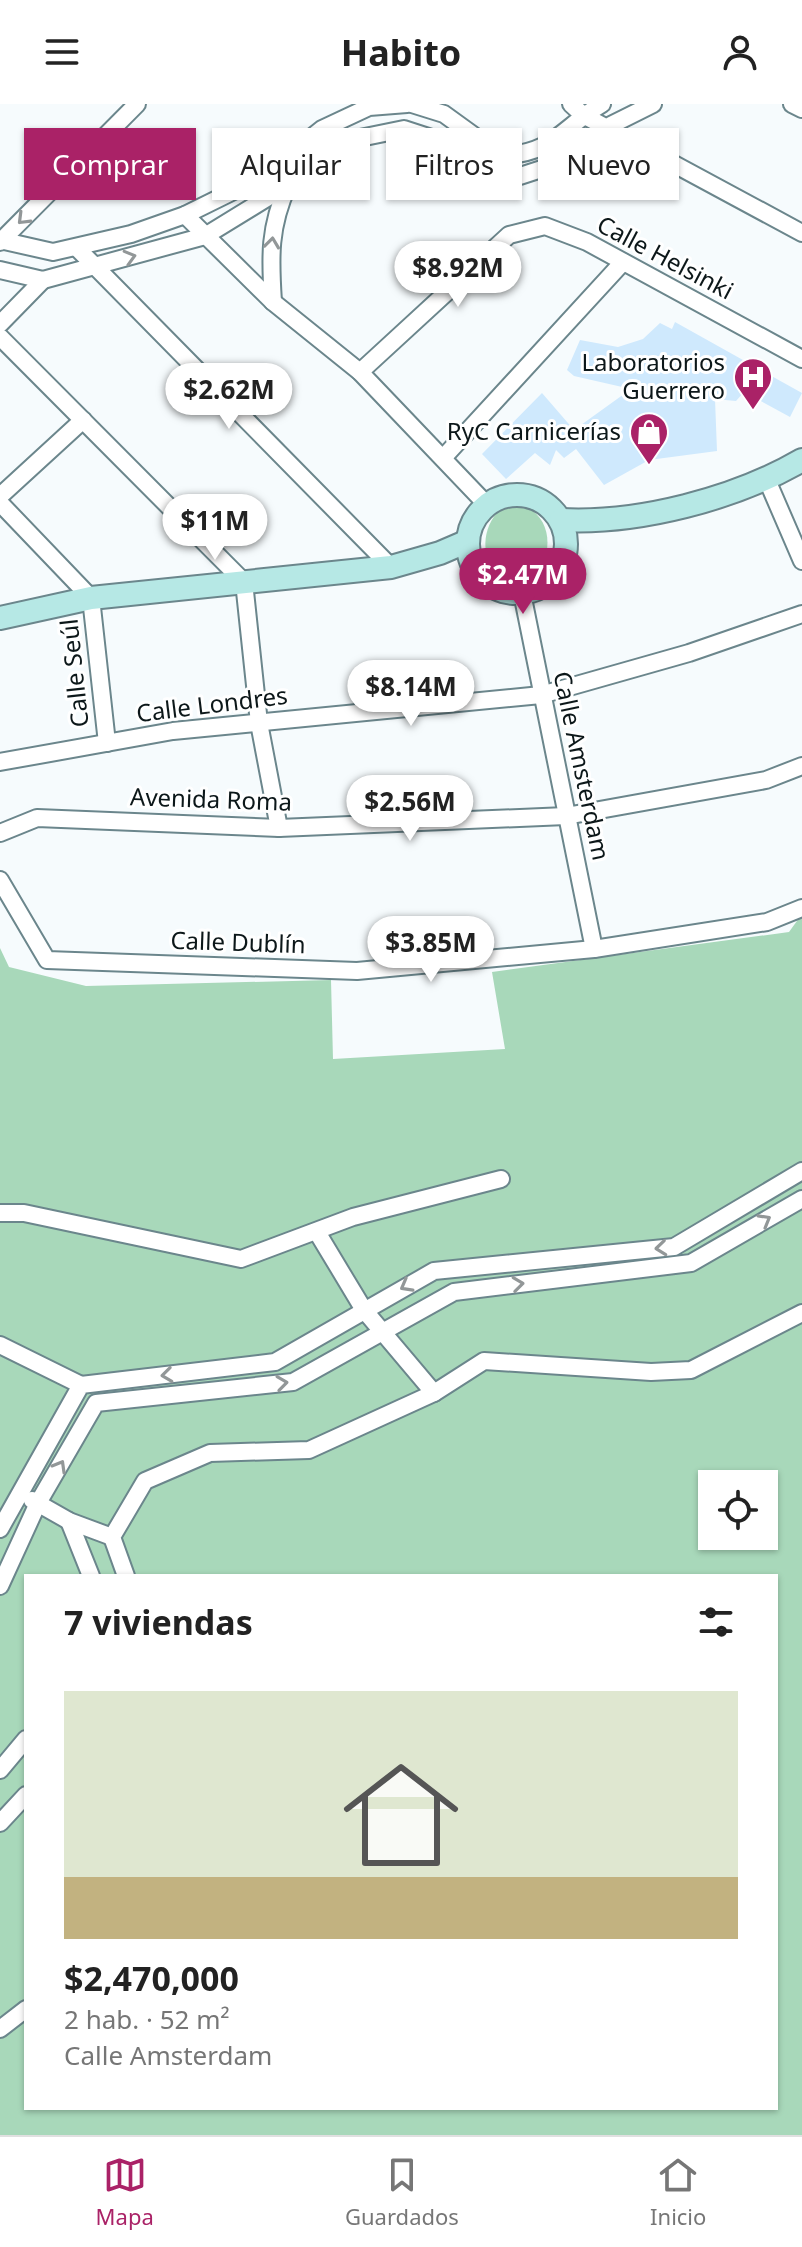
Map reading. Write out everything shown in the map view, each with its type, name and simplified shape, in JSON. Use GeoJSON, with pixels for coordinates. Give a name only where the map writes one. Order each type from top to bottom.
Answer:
{"type":"FeatureCollection","features":[{"type":"Feature","properties":{"kind":"main road"},"geometry":{"type":"LineString","coordinates":[[561,520],[594,522],[704,502],[767,480],[802,460]]}},
{"type":"Feature","properties":{"kind":"main road"},"geometry":{"type":"LineString","coordinates":[[527,495],[541,500],[561,520],[566,543],[565,557],[549,581],[522,593],[506,592],[491,586],[479,575],[470,551],[477,516],[487,505],[500,498],[527,495]]}},
{"type":"Feature","properties":{"kind":"main road"},"geometry":{"type":"LineString","coordinates":[[566,543],[594,522]]}},
{"type":"Feature","properties":{"kind":"main road"},"geometry":{"type":"LineString","coordinates":[[0,618],[91,598],[391,567],[440,553],[470,551]]}},
{"type":"Feature","properties":{"kind":"street"},"geometry":{"type":"LineString","coordinates":[[0,241],[137,104]]}},
{"type":"Feature","properties":{"kind":"street"},"geometry":{"type":"LineString","coordinates":[[0,241],[53,252],[77,248],[185,215],[262,177],[322,129],[369,107],[410,104],[444,114],[502,156],[530,154],[558,139],[577,110],[602,104]]}},
{"type":"Feature","properties":{"kind":"street"},"geometry":{"type":"LineString","coordinates":[[609,128],[653,104]]}},
{"type":"Feature","properties":{"kind":"street"},"geometry":{"type":"LineString","coordinates":[[577,110],[605,128]]}},
{"type":"Feature","properties":{"kind":"street"},"geometry":{"type":"LineString","coordinates":[[370,136],[404,129],[447,143],[482,169],[520,176],[538,170]]}},
{"type":"Feature","properties":{"kind":"street"},"geometry":{"type":"LineString","coordinates":[[679,167],[802,233]]}},
{"type":"Feature","properties":{"kind":"street"},"geometry":{"type":"LineString","coordinates":[[0,270],[43,280],[96,267],[205,236],[264,200]]}},
{"type":"Feature","properties":{"kind":"street"},"geometry":{"type":"LineString","coordinates":[[273,302],[270,250],[281,200]]}},
{"type":"Feature","properties":{"kind":"street"},"geometry":{"type":"LineString","coordinates":[[185,215],[273,302],[360,372],[487,505]]}},
{"type":"Feature","properties":{"kind":"street","name":"Calle Helsinki"},"geometry":{"type":"LineString","coordinates":[[360,372],[509,235],[545,226],[587,242],[802,359]]}},
{"type":"Feature","properties":{"kind":"street"},"geometry":{"type":"LineString","coordinates":[[77,248],[391,567]]}},
{"type":"Feature","properties":{"kind":"street"},"geometry":{"type":"LineString","coordinates":[[443,458],[623,262]]}},
{"type":"Feature","properties":{"kind":"street"},"geometry":{"type":"LineString","coordinates":[[0,324],[43,280]]}},
{"type":"Feature","properties":{"kind":"street"},"geometry":{"type":"LineString","coordinates":[[0,337],[244,582],[259,723],[279,828]]}},
{"type":"Feature","properties":{"kind":"street"},"geometry":{"type":"LineString","coordinates":[[0,496],[83,420]]}},
{"type":"Feature","properties":{"kind":"street"},"geometry":{"type":"LineString","coordinates":[[767,480],[802,561]]}},
{"type":"Feature","properties":{"kind":"street"},"geometry":{"type":"LineString","coordinates":[[0,503],[91,598]]}},
{"type":"Feature","properties":{"kind":"street","name":"Calle Amsterdam"},"geometry":{"type":"LineString","coordinates":[[522,593],[594,949]]}},
{"type":"Feature","properties":{"kind":"street","name":"Calle Seúl"},"geometry":{"type":"LineString","coordinates":[[91,598],[107,743]]}},
{"type":"Feature","properties":{"kind":"street","name":"Calle Londres"},"geometry":{"type":"LineString","coordinates":[[0,762],[173,731],[541,695],[689,653],[802,614]]}},
{"type":"Feature","properties":{"kind":"street","name":"Avenida Roma"},"geometry":{"type":"LineString","coordinates":[[0,833],[37,818],[279,828],[566,816],[766,780],[802,766]]}},
{"type":"Feature","properties":{"kind":"street","name":"Calle Dublín"},"geometry":{"type":"LineString","coordinates":[[0,880],[47,960],[357,971],[594,949],[767,922],[802,908]]}},
{"type":"Feature","properties":{"kind":"street"},"geometry":{"type":"LineString","coordinates":[[0,1345],[81,1385],[275,1362],[434,1271],[674,1247],[802,1171]]}},
{"type":"Feature","properties":{"kind":"street"},"geometry":{"type":"LineString","coordinates":[[0,1213],[24,1213],[241,1259],[353,1217],[501,1179]]}},
{"type":"Feature","properties":{"kind":"street"},"geometry":{"type":"LineString","coordinates":[[0,1586],[38,1503],[96,1403],[293,1382],[454,1292],[691,1263],[802,1199]]}},
{"type":"Feature","properties":{"kind":"street"},"geometry":{"type":"LineString","coordinates":[[317,1232],[364,1310],[434,1393]]}},
{"type":"Feature","properties":{"kind":"street"},"geometry":{"type":"LineString","coordinates":[[112,1537],[145,1481],[210,1453],[309,1450],[434,1393],[484,1361],[651,1372],[691,1370],[802,1313]]}},
{"type":"Feature","properties":{"kind":"street"},"geometry":{"type":"LineString","coordinates":[[3,1518],[81,1385]]}},
{"type":"Feature","properties":{"kind":"street"},"geometry":{"type":"LineString","coordinates":[[19,1495],[69,1521],[112,1537],[125,1574]]}},
{"type":"Feature","properties":{"kind":"street"},"geometry":{"type":"LineString","coordinates":[[69,1521],[90,1574]]}},
{"type":"Feature","properties":{"kind":"street"},"geometry":{"type":"LineString","coordinates":[[0,1770],[24,1741]]}},
{"type":"Feature","properties":{"kind":"street"},"geometry":{"type":"LineString","coordinates":[[0,1823],[24,1797]]}},
{"type":"Feature","properties":{"kind":"street"},"geometry":{"type":"LineString","coordinates":[[0,2029],[24,2011]]}},
{"type":"Feature","properties":{"kind":"green space"},"geometry":{"type":"Polygon","coordinates":[[[507,504],[534,512],[547,534],[544,560],[538,572],[527,582],[511,580],[499,574],[486,553],[489,526],[507,504]]]}},
{"type":"Feature","properties":{"kind":"green space"},"geometry":{"type":"Polygon","coordinates":[[[802,914],[802,2135],[0,2135],[0,948],[9,967],[86,986],[331,980],[333,1059],[505,1049],[492,972],[789,932],[802,914]]]}},
{"type":"Feature","properties":{"kind":"building"},"geometry":{"type":"Polygon","coordinates":[[[675,322],[802,393],[790,417],[744,392],[736,401],[715,399],[717,451],[649,460],[604,485],[576,449],[564,458],[556,450],[550,465],[535,453],[506,479],[482,454],[542,393],[574,430],[631,389],[574,376],[567,370],[580,340],[618,347],[643,339],[660,323],[672,329],[675,322]]]}},
{"type":"Feature","properties":{"kind":"place","name":"Laboratorios Guerrero"},"geometry":{"type":"Point","coordinates":[753,411]}},
{"type":"Feature","properties":{"kind":"place","name":"RyC Carnicerías"},"geometry":{"type":"Point","coordinates":[649,466]}}]}
